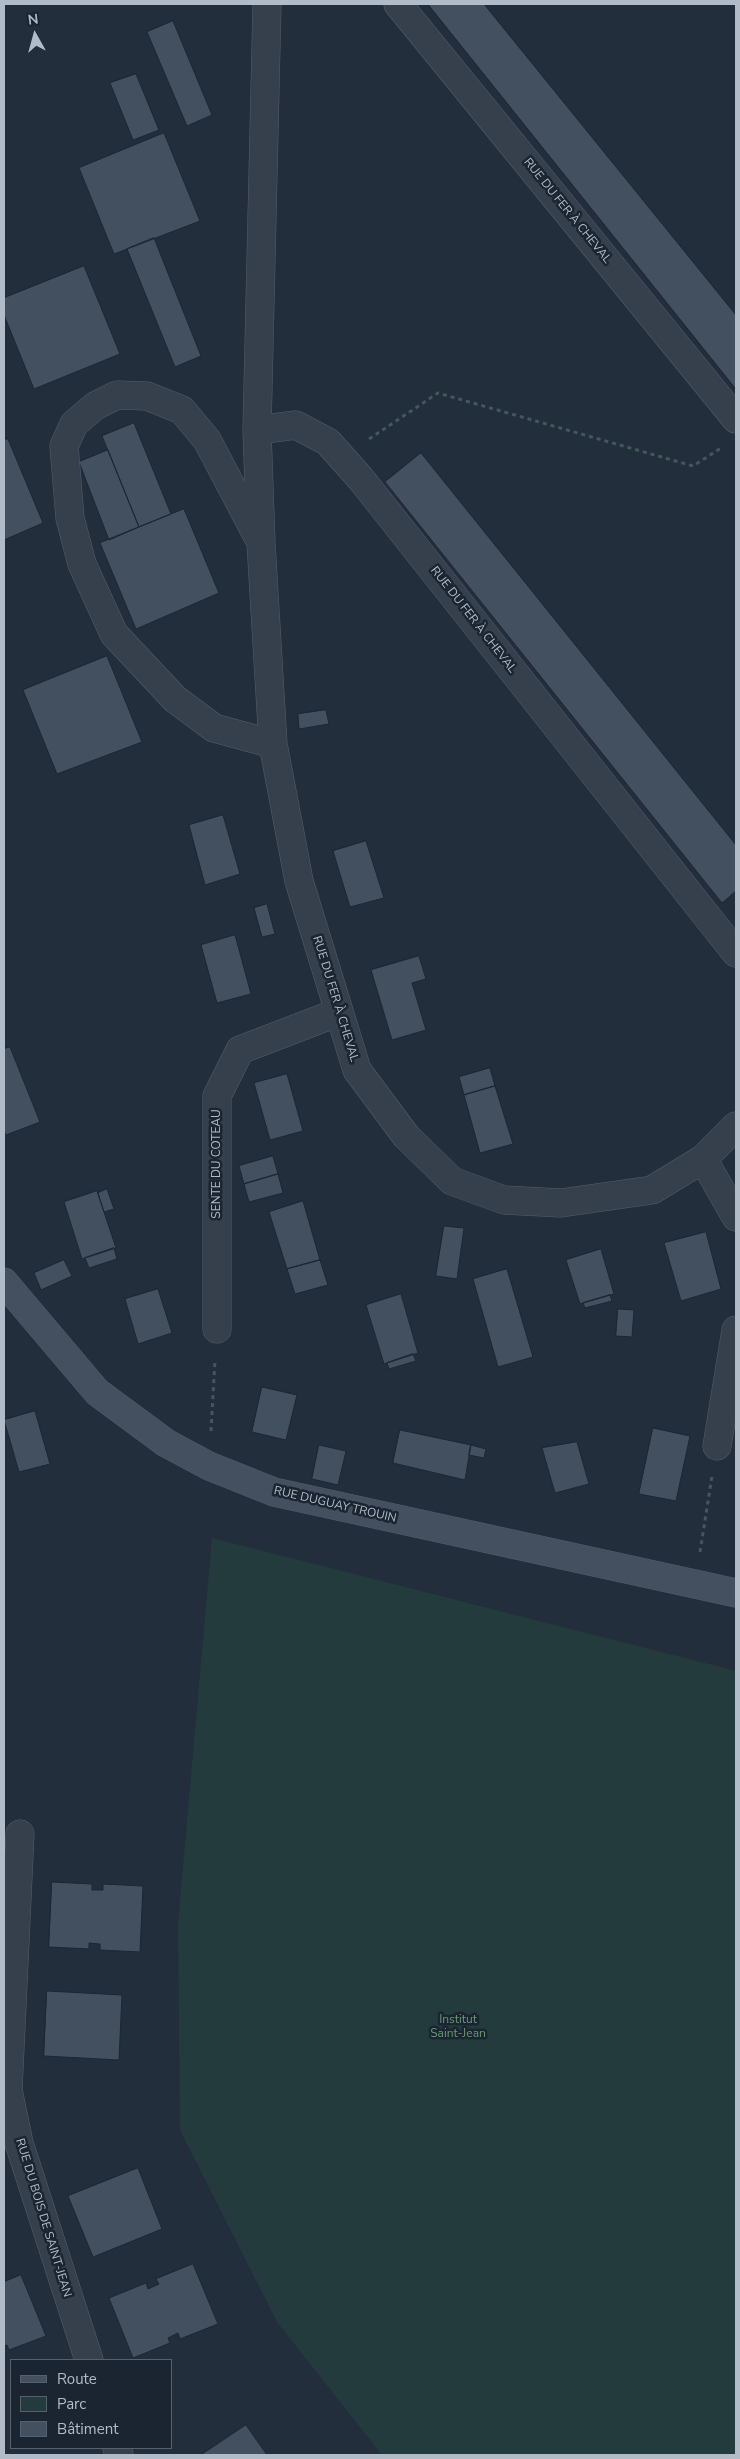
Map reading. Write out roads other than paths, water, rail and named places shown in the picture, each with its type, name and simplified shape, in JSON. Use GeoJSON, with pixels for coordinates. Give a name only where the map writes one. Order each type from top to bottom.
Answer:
{"type":"FeatureCollection","features":[{"type":"Feature","properties":{"kind":"street","name":"RUE DU FER À CHEVAL"},"geometry":{"type":"LineString","coordinates":[[267,4],[257,430],[261,543],[273,744],[299,881],[357,1070],[406,1136],[452,1181],[504,1200],[561,1203],[652,1190],[703,1160],[736,1126]]}},
{"type":"Feature","properties":{"kind":"street","name":"RUE DU FER À CHEVAL"},"geometry":{"type":"LineString","coordinates":[[398,4],[733,431]]}},
{"type":"Feature","properties":{"kind":"street","name":"RUE DU FER À CHEVAL"},"geometry":{"type":"LineString","coordinates":[[261,543],[207,440],[182,410],[146,396],[117,395],[95,406],[74,424],[64,446],[70,518],[82,564],[114,634],[175,699],[214,728],[273,744]]}},
{"type":"Feature","properties":{"kind":"street","name":"RUE DU FER À CHEVAL"},"geometry":{"type":"LineString","coordinates":[[257,430],[296,425],[328,442],[361,479],[736,952]]}},
{"type":"Feature","properties":{"kind":"street","name":"SENTE DU COTEAU"},"geometry":{"type":"LineString","coordinates":[[217,1329],[217,1096],[240,1050],[339,1012]]}},
{"type":"Feature","properties":{"kind":"street"},"geometry":{"type":"LineString","coordinates":[[703,1160],[736,1217]]}},
{"type":"Feature","properties":{"kind":"street","name":"RUE DUGUAY TROUIN"},"geometry":{"type":"LineString","coordinates":[[4,1282],[98,1392],[166,1443],[209,1466],[274,1492],[736,1593]]}},
{"type":"Feature","properties":{"kind":"street"},"geometry":{"type":"LineString","coordinates":[[717,1446],[736,1330]]}},
{"type":"Feature","properties":{"kind":"street","name":"RUE DU BOIS DE SAINT-JEAN"},"geometry":{"type":"LineString","coordinates":[[20,1834],[8,2090],[19,2143],[89,2359]]}},
{"type":"Feature","properties":{"kind":"park label","name":"Institut Saint-Jean"},"geometry":{"type":"Point","coordinates":[458,2027]}}]}
